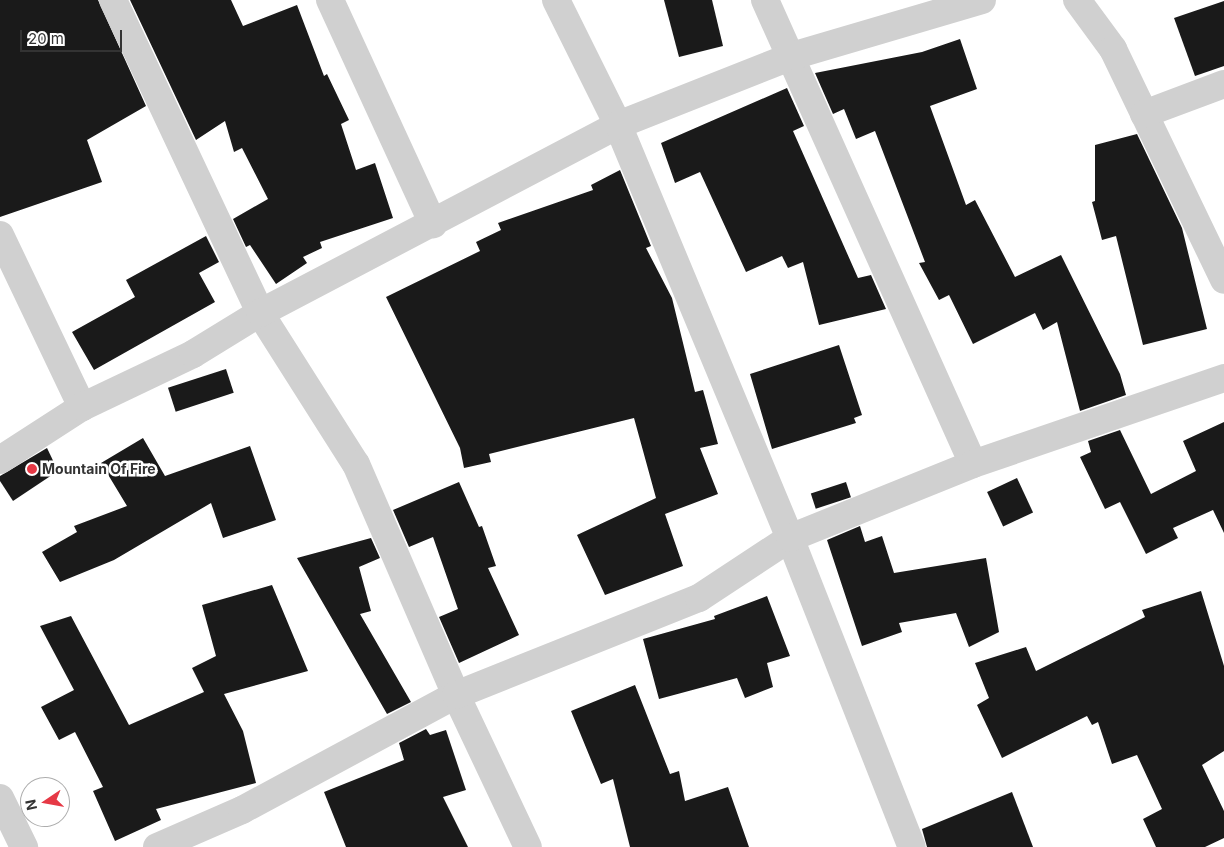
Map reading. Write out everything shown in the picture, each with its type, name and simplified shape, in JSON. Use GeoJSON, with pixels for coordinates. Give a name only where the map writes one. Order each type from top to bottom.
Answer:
{"type":"FeatureCollection","features":[{"type":"Feature","properties":{"kind":"street"},"geometry":{"type":"LineString","coordinates":[[113,0],[260,313],[356,464],[456,694],[528,847]]}},
{"type":"Feature","properties":{"kind":"street"},"geometry":{"type":"LineString","coordinates":[[330,0],[433,224]]}},
{"type":"Feature","properties":{"kind":"street"},"geometry":{"type":"LineString","coordinates":[[556,0],[618,125],[790,538],[912,847]]}},
{"type":"Feature","properties":{"kind":"street"},"geometry":{"type":"LineString","coordinates":[[765,0],[792,56],[973,464]]}},
{"type":"Feature","properties":{"kind":"street"},"geometry":{"type":"LineString","coordinates":[[0,460],[82,407],[193,354],[260,313],[433,224],[618,125],[792,56],[982,0]]}},
{"type":"Feature","properties":{"kind":"street"},"geometry":{"type":"LineString","coordinates":[[1077,0],[1113,49],[1144,114],[1218,252],[1224,280]]}},
{"type":"Feature","properties":{"kind":"street"},"geometry":{"type":"LineString","coordinates":[[1144,114],[1224,84]]}},
{"type":"Feature","properties":{"kind":"street"},"geometry":{"type":"LineString","coordinates":[[0,235],[82,407]]}},
{"type":"Feature","properties":{"kind":"street"},"geometry":{"type":"LineString","coordinates":[[157,847],[242,810],[456,694],[699,598],[790,538],[973,464],[1224,378]]}},
{"type":"Feature","properties":{"kind":"street"},"geometry":{"type":"LineString","coordinates":[[0,798],[24,847]]}},
{"type":"Feature","properties":{"kind":"building"},"geometry":{"type":"Polygon","coordinates":[[[0,0],[98,0],[146,106],[87,140],[102,182],[0,217],[0,0]]]}},
{"type":"Feature","properties":{"kind":"building"},"geometry":{"type":"Polygon","coordinates":[[[130,0],[231,0],[243,26],[297,5],[324,76],[327,74],[349,120],[341,124],[356,170],[375,163],[393,218],[320,242],[322,248],[303,257],[307,263],[276,284],[250,245],[246,247],[233,219],[268,199],[242,148],[234,152],[225,121],[196,140],[130,0]]]}},
{"type":"Feature","properties":{"kind":"building"},"geometry":{"type":"Polygon","coordinates":[[[664,0],[712,0],[723,46],[679,57],[664,0]]]}},
{"type":"Feature","properties":{"kind":"building"},"geometry":{"type":"Polygon","coordinates":[[[1224,1],[1224,66],[1195,76],[1174,18],[1224,1]]]}},
{"type":"Feature","properties":{"kind":"building"},"geometry":{"type":"Polygon","coordinates":[[[960,39],[977,89],[930,106],[966,205],[975,200],[1015,277],[1061,255],[1120,374],[1126,395],[1080,411],[1057,322],[1043,330],[1035,313],[973,344],[949,295],[939,300],[919,263],[925,262],[875,131],[856,139],[844,109],[833,114],[815,73],[922,52],[960,39]]]}},
{"type":"Feature","properties":{"kind":"building"},"geometry":{"type":"Polygon","coordinates":[[[787,88],[804,126],[793,131],[858,278],[871,275],[886,309],[819,325],[803,262],[788,268],[782,256],[746,272],[700,172],[675,183],[661,143],[787,88]]]}},
{"type":"Feature","properties":{"kind":"building"},"geometry":{"type":"Polygon","coordinates":[[[1137,134],[1182,228],[1207,329],[1143,345],[1116,236],[1102,240],[1092,202],[1095,201],[1095,145],[1137,134]]]}},
{"type":"Feature","properties":{"kind":"building"},"geometry":{"type":"Polygon","coordinates":[[[620,170],[651,246],[646,248],[672,298],[695,392],[703,390],[718,444],[700,448],[718,494],[665,514],[683,566],[605,595],[577,535],[656,498],[634,418],[489,454],[491,462],[464,468],[460,448],[386,297],[480,251],[476,242],[501,230],[498,223],[593,190],[591,185],[620,170]]]}},
{"type":"Feature","properties":{"kind":"building"},"geometry":{"type":"Polygon","coordinates":[[[206,236],[219,262],[199,273],[215,302],[94,370],[72,332],[135,297],[126,280],[206,236]]]}},
{"type":"Feature","properties":{"kind":"building"},"geometry":{"type":"Polygon","coordinates":[[[839,345],[862,415],[854,418],[856,423],[772,449],[750,374],[839,345]]]}},
{"type":"Feature","properties":{"kind":"building"},"geometry":{"type":"Polygon","coordinates":[[[226,369],[234,393],[176,412],[168,388],[226,369]]]}},
{"type":"Feature","properties":{"kind":"building"},"geometry":{"type":"Polygon","coordinates":[[[1224,422],[1224,533],[1213,510],[1173,528],[1178,538],[1146,554],[1120,502],[1105,509],[1080,457],[1091,452],[1088,441],[1120,430],[1151,494],[1196,471],[1183,441],[1224,422]]]}},
{"type":"Feature","properties":{"kind":"building"},"geometry":{"type":"Polygon","coordinates":[[[143,438],[165,476],[250,446],[276,520],[223,538],[211,503],[114,560],[60,582],[42,552],[77,532],[74,526],[127,506],[101,463],[143,438]]]}},
{"type":"Feature","properties":{"kind":"building"},"geometry":{"type":"Polygon","coordinates":[[[47,448],[58,471],[13,501],[0,481],[0,476],[47,448]]]}},
{"type":"Feature","properties":{"kind":"building"},"geometry":{"type":"Polygon","coordinates":[[[1017,478],[1033,512],[1003,526],[987,492],[1017,478]]]}},
{"type":"Feature","properties":{"kind":"building"},"geometry":{"type":"Polygon","coordinates":[[[459,482],[479,527],[482,526],[496,566],[488,568],[519,635],[459,663],[439,617],[458,609],[433,537],[409,547],[393,510],[459,482]]]}},
{"type":"Feature","properties":{"kind":"building"},"geometry":{"type":"Polygon","coordinates":[[[846,482],[851,497],[816,509],[811,493],[846,482]]]}},
{"type":"Feature","properties":{"kind":"building"},"geometry":{"type":"Polygon","coordinates":[[[860,526],[865,542],[882,536],[894,573],[986,558],[999,632],[969,647],[956,613],[899,623],[902,632],[862,646],[827,540],[860,526]]]}},
{"type":"Feature","properties":{"kind":"building"},"geometry":{"type":"Polygon","coordinates":[[[371,538],[380,558],[359,567],[371,611],[360,614],[411,702],[387,714],[297,558],[371,538]]]}},
{"type":"Feature","properties":{"kind":"building"},"geometry":{"type":"Polygon","coordinates":[[[272,585],[308,671],[224,694],[243,731],[256,783],[156,809],[161,820],[115,841],[93,791],[103,787],[75,732],[59,740],[41,707],[74,690],[40,626],[71,616],[129,725],[204,692],[192,668],[216,656],[202,605],[272,585]]]}},
{"type":"Feature","properties":{"kind":"building"},"geometry":{"type":"Polygon","coordinates":[[[1201,591],[1224,666],[1224,751],[1202,765],[1224,811],[1224,838],[1205,847],[1156,847],[1143,819],[1162,809],[1137,755],[1112,764],[1098,722],[1092,725],[1087,716],[1002,758],[977,705],[989,698],[975,663],[1026,647],[1036,671],[1145,617],[1142,610],[1201,591]]]}},
{"type":"Feature","properties":{"kind":"building"},"geometry":{"type":"Polygon","coordinates":[[[767,596],[790,656],[767,663],[773,687],[745,698],[737,678],[659,699],[643,639],[715,619],[714,616],[767,596]]]}},
{"type":"Feature","properties":{"kind":"building"},"geometry":{"type":"Polygon","coordinates":[[[635,685],[670,774],[679,771],[685,801],[728,787],[749,847],[630,847],[613,779],[601,784],[571,711],[635,685]]]}},
{"type":"Feature","properties":{"kind":"building"},"geometry":{"type":"Polygon","coordinates":[[[426,729],[430,735],[446,730],[466,790],[443,797],[468,847],[346,847],[324,792],[404,760],[399,743],[426,729]]]}},
{"type":"Feature","properties":{"kind":"building"},"geometry":{"type":"Polygon","coordinates":[[[1012,792],[1033,847],[927,847],[922,829],[1012,792]]]}},
{"type":"Feature","properties":{"kind":"place","name":"Mountain Of Fire"},"geometry":{"type":"Point","coordinates":[32,469]}}]}
